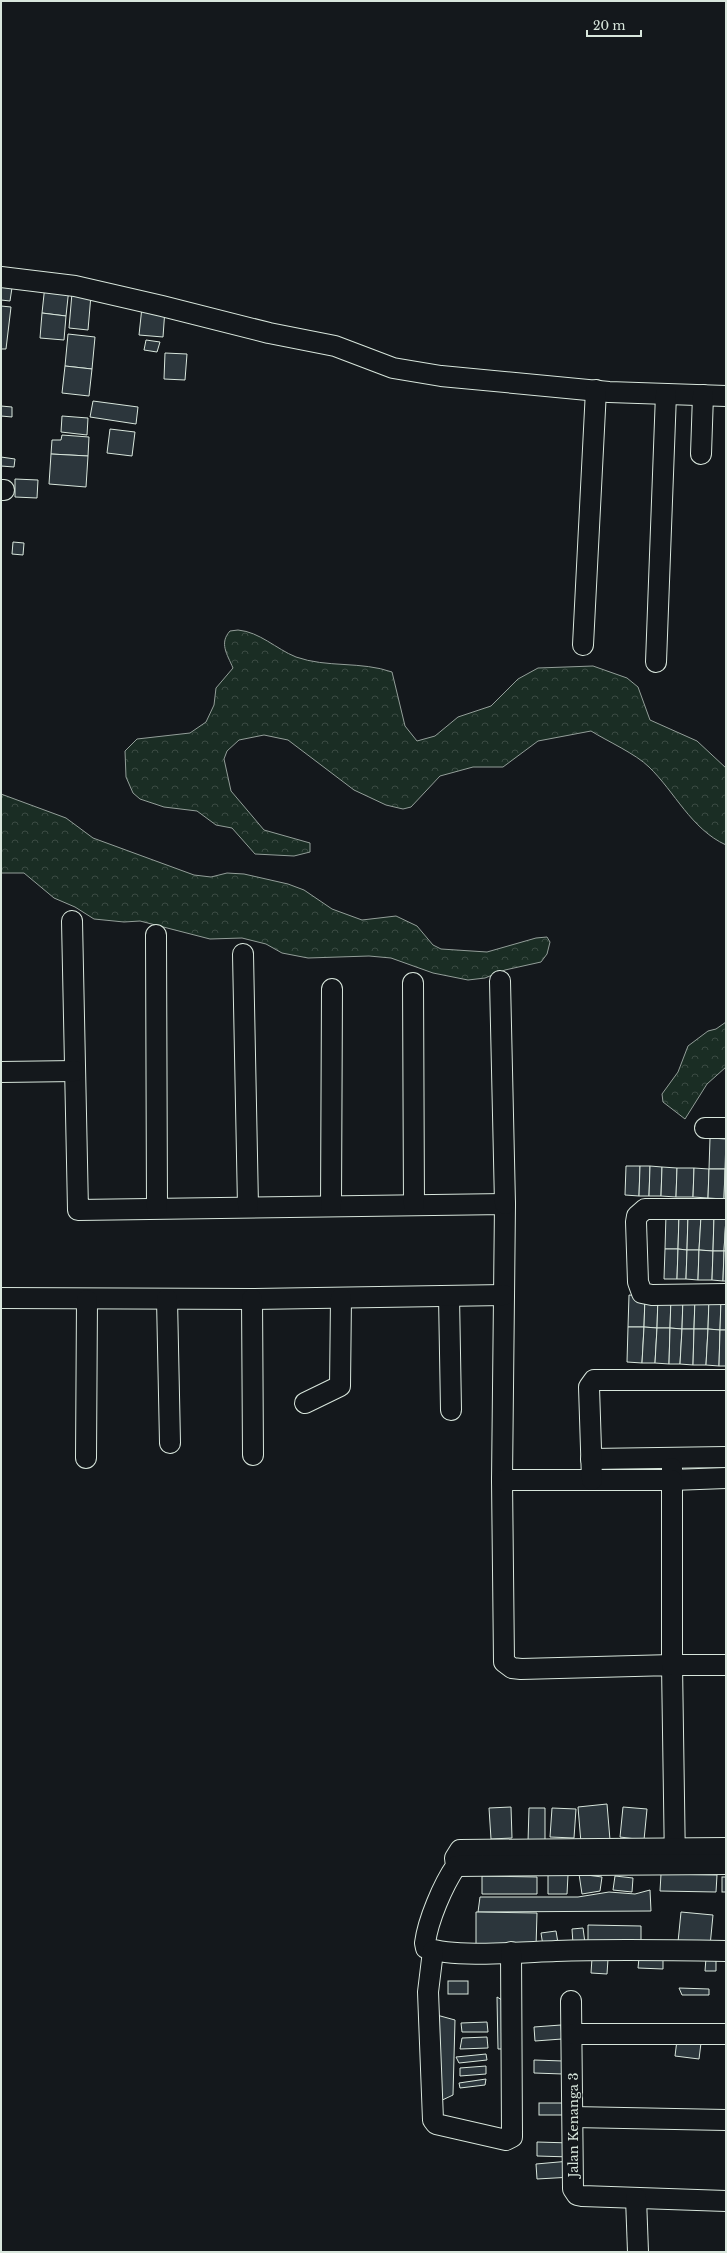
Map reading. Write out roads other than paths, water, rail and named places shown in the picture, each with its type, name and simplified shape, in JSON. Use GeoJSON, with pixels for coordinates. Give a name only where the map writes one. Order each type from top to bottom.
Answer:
{"type":"FeatureCollection","features":[{"type":"Feature","properties":{"kind":"street"},"geometry":{"type":"LineString","coordinates":[[1,277],[75,286],[269,333],[335,346],[375,362],[400,369],[441,376],[596,390],[726,396]]}},
{"type":"Feature","properties":{"kind":"street"},"geometry":{"type":"LineString","coordinates":[[583,645],[596,390]]}},
{"type":"Feature","properties":{"kind":"street"},"geometry":{"type":"LineString","coordinates":[[656,662],[666,394]]}},
{"type":"Feature","properties":{"kind":"street"},"geometry":{"type":"LineString","coordinates":[[701,454],[703,395]]}},
{"type":"Feature","properties":{"kind":"street"},"geometry":{"type":"LineString","coordinates":[[72,921],[78,1210],[248,1206],[505,1204]]}},
{"type":"Feature","properties":{"kind":"street"},"geometry":{"type":"LineString","coordinates":[[156,935],[158,1208]]}},
{"type":"Feature","properties":{"kind":"street"},"geometry":{"type":"LineString","coordinates":[[243,954],[248,1206]]}},
{"type":"Feature","properties":{"kind":"street"},"geometry":{"type":"LineString","coordinates":[[500,981],[505,1204],[502,1480],[504,1662],[512,1668],[521,1669],[726,1664]]}},
{"type":"Feature","properties":{"kind":"street"},"geometry":{"type":"LineString","coordinates":[[413,983],[414,1205]]}},
{"type":"Feature","properties":{"kind":"street"},"geometry":{"type":"LineString","coordinates":[[330,1206],[332,990]]}},
{"type":"Feature","properties":{"kind":"street"},"geometry":{"type":"LineString","coordinates":[[1,1072],[75,1071]]}},
{"type":"Feature","properties":{"kind":"street"},"geometry":{"type":"LineString","coordinates":[[705,1128],[726,1128]]}},
{"type":"Feature","properties":{"kind":"street"},"geometry":{"type":"LineString","coordinates":[[726,1210],[650,1208],[640,1212],[636,1222],[638,1282],[642,1293],[652,1295],[726,1294]]}},
{"type":"Feature","properties":{"kind":"street"},"geometry":{"type":"LineString","coordinates":[[1,1298],[87,1300],[504,1295]]}},
{"type":"Feature","properties":{"kind":"street"},"geometry":{"type":"LineString","coordinates":[[449,1296],[451,1410]]}},
{"type":"Feature","properties":{"kind":"street"},"geometry":{"type":"LineString","coordinates":[[305,1403],[340,1386],[341,1298]]}},
{"type":"Feature","properties":{"kind":"street"},"geometry":{"type":"LineString","coordinates":[[167,1299],[170,1443]]}},
{"type":"Feature","properties":{"kind":"street"},"geometry":{"type":"LineString","coordinates":[[252,1299],[253,1455]]}},
{"type":"Feature","properties":{"kind":"street"},"geometry":{"type":"LineString","coordinates":[[86,1458],[87,1300]]}},
{"type":"Feature","properties":{"kind":"street"},"geometry":{"type":"LineString","coordinates":[[592,1480],[589,1387],[594,1380],[726,1380]]}},
{"type":"Feature","properties":{"kind":"street"},"geometry":{"type":"LineString","coordinates":[[591,1459],[726,1457]]}},
{"type":"Feature","properties":{"kind":"street"},"geometry":{"type":"LineString","coordinates":[[672,1458],[672,1665],[675,1856]]}},
{"type":"Feature","properties":{"kind":"street"},"geometry":{"type":"LineString","coordinates":[[502,1480],[672,1480],[726,1478]]}},
{"type":"Feature","properties":{"kind":"street"},"geometry":{"type":"LineString","coordinates":[[675,1856],[726,1848]]}},
{"type":"Feature","properties":{"kind":"street"},"geometry":{"type":"LineString","coordinates":[[726,1864],[675,1856],[460,1850],[455,1858],[456,1866],[450,1876],[425,1939],[426,1948],[433,1950],[511,1952],[580,1950],[726,1951]]}},
{"type":"Feature","properties":{"kind":"street"},"geometry":{"type":"LineString","coordinates":[[433,1950],[428,1992],[433,2120],[436,2124],[506,2140],[510,2139],[512,2134],[511,1952]]}},
{"type":"Feature","properties":{"kind":"street","name":"Jalan Kenanga 3"},"geometry":{"type":"LineString","coordinates":[[571,2001],[573,2034],[573,2190],[575,2193],[582,2196],[726,2201]]}},
{"type":"Feature","properties":{"kind":"street"},"geometry":{"type":"LineString","coordinates":[[573,2034],[726,2034]]}},
{"type":"Feature","properties":{"kind":"street"},"geometry":{"type":"LineString","coordinates":[[573,2117],[726,2120]]}},
{"type":"Feature","properties":{"kind":"street"},"geometry":{"type":"LineString","coordinates":[[636,2198],[638,2252]]}}]}
